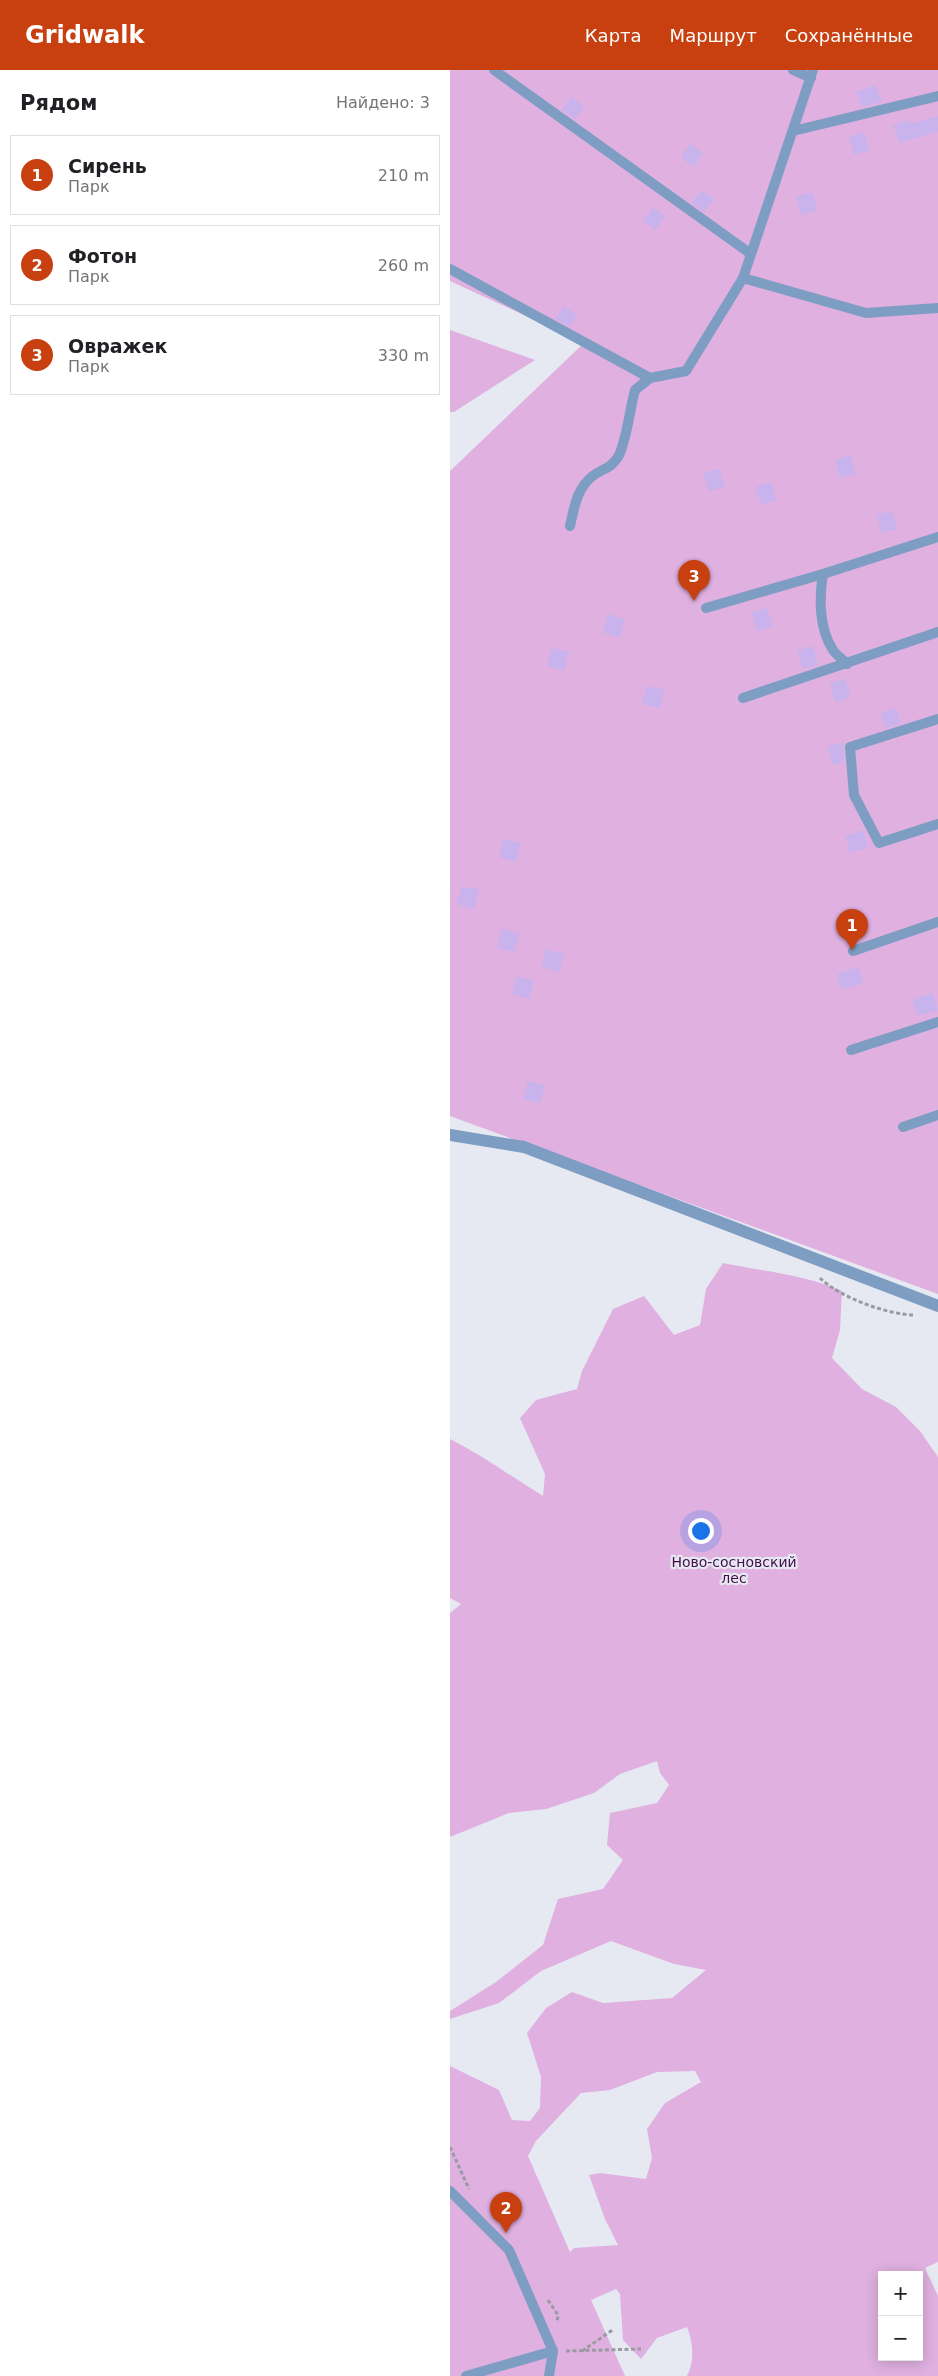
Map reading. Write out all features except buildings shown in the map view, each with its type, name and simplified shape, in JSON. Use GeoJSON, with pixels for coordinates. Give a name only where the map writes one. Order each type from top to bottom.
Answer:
{"type":"FeatureCollection","features":[{"type":"Feature","properties":{"kind":"street"},"geometry":{"type":"LineString","coordinates":[[450,1135],[524,1147],[938,1306]]}},
{"type":"Feature","properties":{"kind":"lane"},"geometry":{"type":"LineString","coordinates":[[494,70],[751,254]]}},
{"type":"Feature","properties":{"kind":"lane"},"geometry":{"type":"LineString","coordinates":[[570,526],[579,493],[593,475],[608,469],[618,457],[624,444],[635,390],[650,378],[686,371],[743,278],[812,74],[793,70]]}},
{"type":"Feature","properties":{"kind":"lane"},"geometry":{"type":"LineString","coordinates":[[793,131],[938,96]]}},
{"type":"Feature","properties":{"kind":"lane"},"geometry":{"type":"LineString","coordinates":[[450,269],[650,378]]}},
{"type":"Feature","properties":{"kind":"lane"},"geometry":{"type":"LineString","coordinates":[[743,278],[866,313],[938,308]]}},
{"type":"Feature","properties":{"kind":"lane"},"geometry":{"type":"LineString","coordinates":[[706,608],[823,574],[938,537]]}},
{"type":"Feature","properties":{"kind":"lane"},"geometry":{"type":"LineString","coordinates":[[823,574],[820,591],[821,617],[833,650],[847,664]]}},
{"type":"Feature","properties":{"kind":"lane"},"geometry":{"type":"LineString","coordinates":[[744,698],[938,632]]}},
{"type":"Feature","properties":{"kind":"lane"},"geometry":{"type":"LineString","coordinates":[[938,719],[850,747],[854,795],[879,843],[938,824]]}},
{"type":"Feature","properties":{"kind":"lane"},"geometry":{"type":"LineString","coordinates":[[853,950],[938,922]]}},
{"type":"Feature","properties":{"kind":"lane"},"geometry":{"type":"LineString","coordinates":[[851,1050],[938,1022]]}},
{"type":"Feature","properties":{"kind":"lane"},"geometry":{"type":"LineString","coordinates":[[904,1127],[938,1115]]}},
{"type":"Feature","properties":{"kind":"lane"},"geometry":{"type":"LineString","coordinates":[[450,2191],[509,2250],[553,2351],[549,2376]]}},
{"type":"Feature","properties":{"kind":"lane"},"geometry":{"type":"LineString","coordinates":[[466,2376],[553,2351]]}},
{"type":"Feature","properties":{"kind":"path"},"geometry":{"type":"LineString","coordinates":[[581,2351],[614,2329]]}},
{"type":"Feature","properties":{"kind":"path"},"geometry":{"type":"LineString","coordinates":[[553,2351],[641,2349]]}},
{"type":"Feature","properties":{"kind":"green space"},"geometry":{"type":"Polygon","coordinates":[[[450,70],[938,70],[938,1294],[450,1116],[450,471],[584,343],[450,281],[450,70]]]}},
{"type":"Feature","properties":{"kind":"green space"},"geometry":{"type":"Polygon","coordinates":[[[450,330],[535,360],[454,412],[450,412],[450,330]]]}},
{"type":"Feature","properties":{"kind":"green space","name":"Ново-сосновский лес"},"geometry":{"type":"Polygon","coordinates":[[[723,1263],[798,1277],[842,1291],[840,1330],[832,1358],[862,1389],[896,1407],[920,1431],[938,1457],[938,2262],[925,2268],[938,2296],[938,2376],[687,2376],[690,2370],[692,2352],[691,2339],[687,2327],[657,2338],[641,2359],[623,2340],[620,2294],[616,2289],[591,2300],[625,2376],[450,2376],[450,2066],[499,2090],[512,2120],[530,2121],[540,2108],[541,2077],[527,2033],[546,2008],[572,1992],[603,2003],[672,1998],[706,1970],[674,1964],[611,1941],[541,1971],[499,2003],[450,2019],[450,2011],[496,1982],[543,1945],[558,1899],[603,1889],[623,1860],[607,1845],[610,1813],[657,1803],[669,1785],[660,1773],[657,1761],[620,1774],[594,1793],[546,1809],[509,1813],[450,1837],[450,1613],[461,1604],[450,1598],[450,1439],[543,1496],[545,1474],[520,1418],[536,1400],[577,1389],[582,1371],[613,1309],[644,1296],[674,1335],[700,1325],[706,1289],[723,1263]],[[695,2071],[657,2072],[610,2090],[581,2093],[536,2141],[528,2156],[570,2252],[574,2248],[618,2245],[605,2219],[589,2175],[600,2173],[646,2179],[652,2158],[647,2129],[665,2103],[701,2082],[695,2071]]]}},
{"type":"Feature","properties":{"kind":"place","name":"Овражек"},"geometry":{"type":"Point","coordinates":[694,601]}},
{"type":"Feature","properties":{"kind":"place","name":"Сирень"},"geometry":{"type":"Point","coordinates":[852,950]}},
{"type":"Feature","properties":{"kind":"place","name":"Фотон"},"geometry":{"type":"Point","coordinates":[506,2233]}}]}
